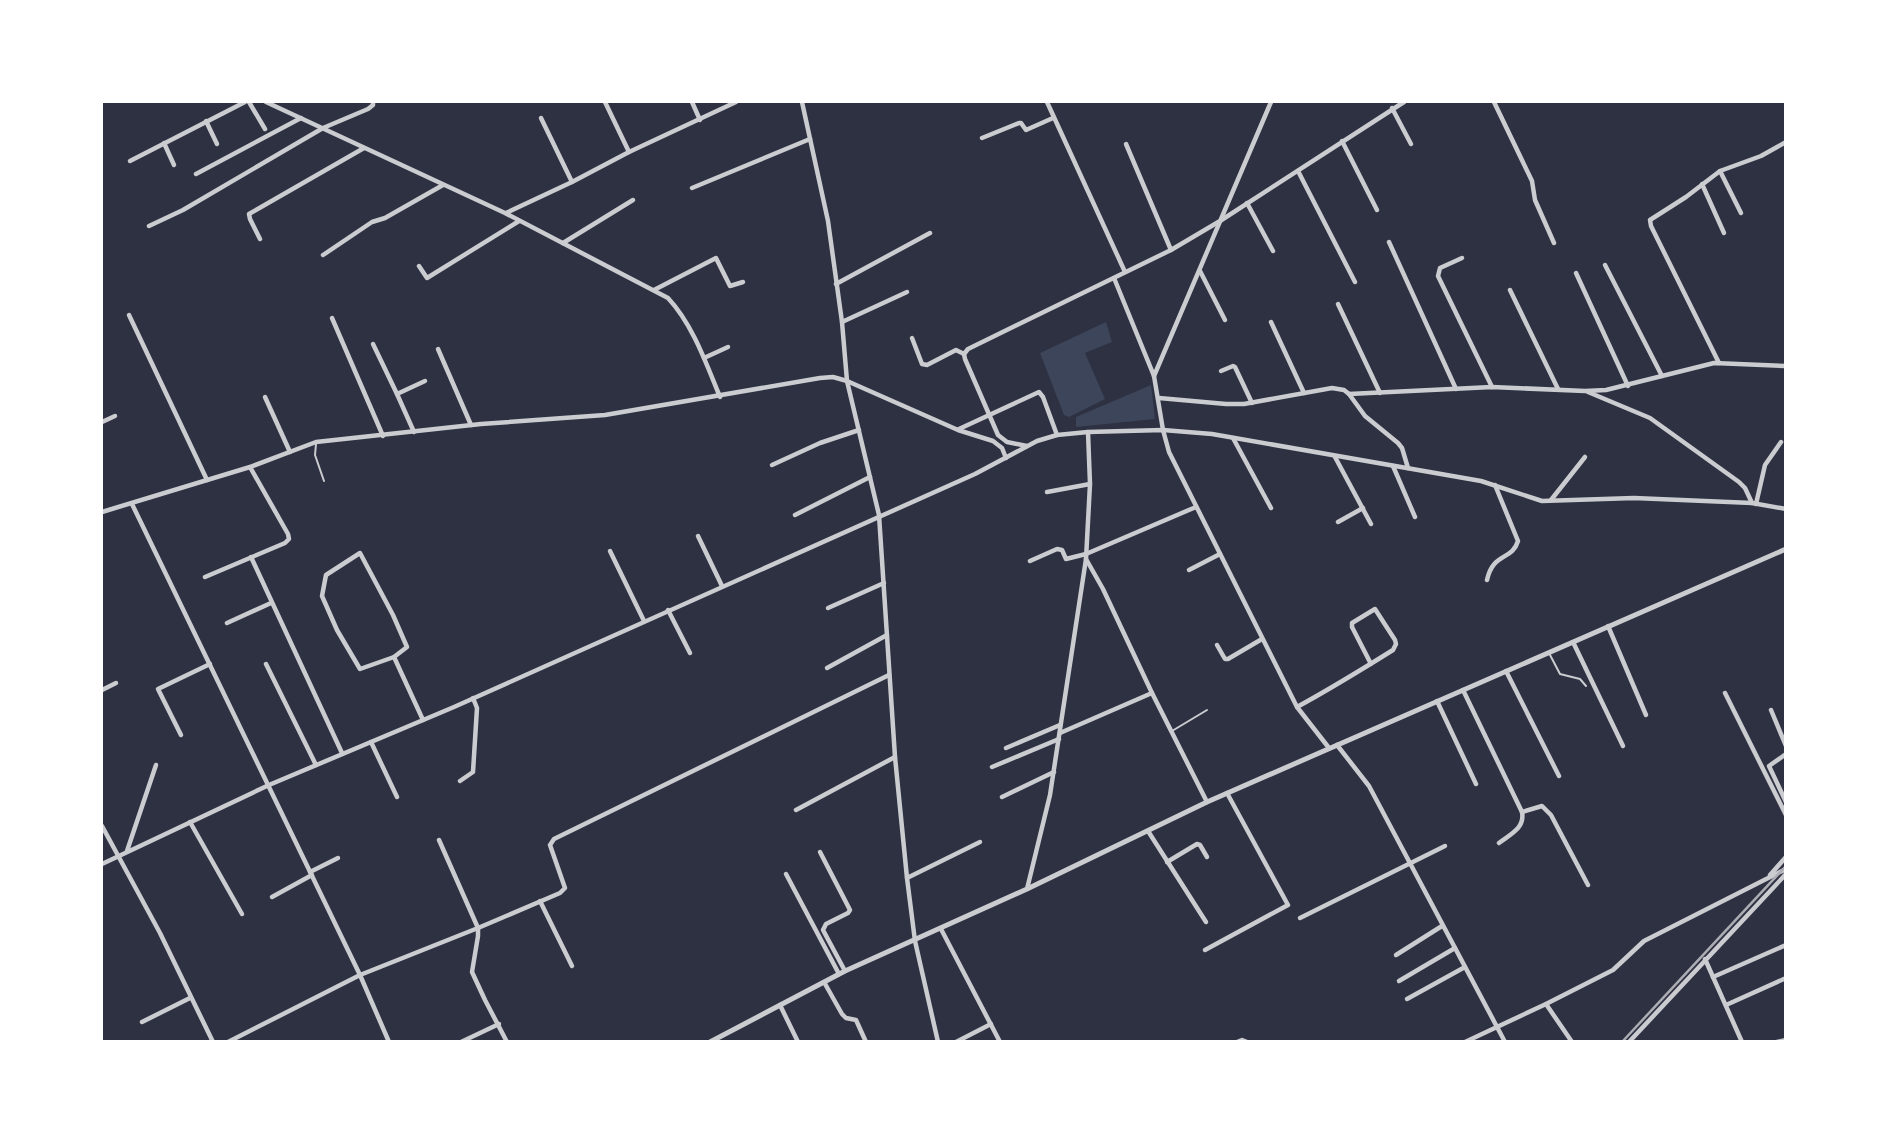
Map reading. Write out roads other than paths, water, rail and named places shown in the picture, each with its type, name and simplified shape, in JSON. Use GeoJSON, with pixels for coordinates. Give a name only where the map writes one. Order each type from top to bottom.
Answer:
{"type":"FeatureCollection","features":[{"type":"Feature","properties":{"kind":"street"},"geometry":{"type":"LineString","coordinates":[[130,161],[247,102],[265,129]]}},
{"type":"Feature","properties":{"kind":"street"},"geometry":{"type":"LineString","coordinates":[[266,102],[505,213],[668,298],[680,311],[720,397]]}},
{"type":"Feature","properties":{"kind":"street"},"geometry":{"type":"LineString","coordinates":[[149,226],[183,210],[323,128],[368,109],[373,102]]}},
{"type":"Feature","properties":{"kind":"street"},"geometry":{"type":"LineString","coordinates":[[605,102],[629,152]]}},
{"type":"Feature","properties":{"kind":"street"},"geometry":{"type":"LineString","coordinates":[[692,102],[700,120]]}},
{"type":"Feature","properties":{"kind":"street"},"geometry":{"type":"LineString","coordinates":[[505,213],[736,102]]}},
{"type":"Feature","properties":{"kind":"street"},"geometry":{"type":"LineString","coordinates":[[802,102],[828,221],[847,381],[879,515],[906,878],[915,941],[938,1041]]}},
{"type":"Feature","properties":{"kind":"street"},"geometry":{"type":"LineString","coordinates":[[1046,102],[1125,272]]}},
{"type":"Feature","properties":{"kind":"street"},"geometry":{"type":"LineString","coordinates":[[964,354],[968,349],[1171,250],[1404,102]]}},
{"type":"Feature","properties":{"kind":"street"},"geometry":{"type":"LineString","coordinates":[[1494,102],[1532,181],[1535,200],[1554,243]]}},
{"type":"Feature","properties":{"kind":"street"},"geometry":{"type":"LineString","coordinates":[[1154,376],[1269,103]]}},
{"type":"Feature","properties":{"kind":"street"},"geometry":{"type":"LineString","coordinates":[[1392,108],[1411,144]]}},
{"type":"Feature","properties":{"kind":"street"},"geometry":{"type":"LineString","coordinates":[[196,173],[301,118]]}},
{"type":"Feature","properties":{"kind":"street"},"geometry":{"type":"LineString","coordinates":[[541,118],[572,182]]}},
{"type":"Feature","properties":{"kind":"street"},"geometry":{"type":"LineString","coordinates":[[982,138],[1018,123],[1027,130],[1053,118]]}},
{"type":"Feature","properties":{"kind":"street"},"geometry":{"type":"LineString","coordinates":[[206,121],[217,144]]}},
{"type":"Feature","properties":{"kind":"street"},"geometry":{"type":"LineString","coordinates":[[692,188],[810,139]]}},
{"type":"Feature","properties":{"kind":"street"},"geometry":{"type":"LineString","coordinates":[[1342,141],[1377,210]]}},
{"type":"Feature","properties":{"kind":"street"},"geometry":{"type":"LineString","coordinates":[[1719,363],[1650,220],[1720,171],[1760,156],[1786,142]]}},
{"type":"Feature","properties":{"kind":"street"},"geometry":{"type":"LineString","coordinates":[[164,143],[174,165]]}},
{"type":"Feature","properties":{"kind":"street"},"geometry":{"type":"LineString","coordinates":[[1126,144],[1171,250]]}},
{"type":"Feature","properties":{"kind":"street"},"geometry":{"type":"LineString","coordinates":[[260,239],[249,215],[364,148]]}},
{"type":"Feature","properties":{"kind":"street"},"geometry":{"type":"LineString","coordinates":[[1297,170],[1355,282]]}},
{"type":"Feature","properties":{"kind":"street"},"geometry":{"type":"LineString","coordinates":[[1720,171],[1741,213]]}},
{"type":"Feature","properties":{"kind":"street"},"geometry":{"type":"LineString","coordinates":[[1702,184],[1724,233]]}},
{"type":"Feature","properties":{"kind":"street"},"geometry":{"type":"LineString","coordinates":[[323,255],[372,222],[385,218],[443,185]]}},
{"type":"Feature","properties":{"kind":"street"},"geometry":{"type":"LineString","coordinates":[[562,243],[633,200]]}},
{"type":"Feature","properties":{"kind":"street"},"geometry":{"type":"LineString","coordinates":[[1248,203],[1273,251]]}},
{"type":"Feature","properties":{"kind":"street"},"geometry":{"type":"LineString","coordinates":[[419,266],[427,278],[519,221]]}},
{"type":"Feature","properties":{"kind":"street"},"geometry":{"type":"LineString","coordinates":[[835,284],[930,233]]}},
{"type":"Feature","properties":{"kind":"street"},"geometry":{"type":"LineString","coordinates":[[1389,242],[1456,389]]}},
{"type":"Feature","properties":{"kind":"street"},"geometry":{"type":"LineString","coordinates":[[654,290],[716,258],[730,286],[743,282]]}},
{"type":"Feature","properties":{"kind":"street"},"geometry":{"type":"LineString","coordinates":[[1462,258],[1440,268],[1438,276],[1492,387]]}},
{"type":"Feature","properties":{"kind":"street"},"geometry":{"type":"LineString","coordinates":[[1605,265],[1662,376]]}},
{"type":"Feature","properties":{"kind":"street"},"geometry":{"type":"LineString","coordinates":[[1199,271],[1225,320]]}},
{"type":"Feature","properties":{"kind":"street"},"geometry":{"type":"LineString","coordinates":[[1576,272],[1628,386]]}},
{"type":"Feature","properties":{"kind":"street"},"geometry":{"type":"LineString","coordinates":[[1114,278],[1154,376],[1169,452],[1297,707],[1329,748]]}},
{"type":"Feature","properties":{"kind":"street"},"geometry":{"type":"LineString","coordinates":[[1510,290],[1558,389]]}},
{"type":"Feature","properties":{"kind":"street"},"geometry":{"type":"LineString","coordinates":[[842,322],[907,292]]}},
{"type":"Feature","properties":{"kind":"street"},"geometry":{"type":"LineString","coordinates":[[1338,304],[1380,393]]}},
{"type":"Feature","properties":{"kind":"street"},"geometry":{"type":"LineString","coordinates":[[130,315],[207,480]]}},
{"type":"Feature","properties":{"kind":"street"},"geometry":{"type":"LineString","coordinates":[[332,318],[383,436]]}},
{"type":"Feature","properties":{"kind":"street"},"geometry":{"type":"LineString","coordinates":[[1272,322],[1304,393]]}},
{"type":"Feature","properties":{"kind":"street"},"geometry":{"type":"LineString","coordinates":[[912,338],[922,364],[927,365],[956,350],[964,354]]}},
{"type":"Feature","properties":{"kind":"street"},"geometry":{"type":"LineString","coordinates":[[373,344],[414,432]]}},
{"type":"Feature","properties":{"kind":"street"},"geometry":{"type":"LineString","coordinates":[[704,358],[728,347]]}},
{"type":"Feature","properties":{"kind":"street"},"geometry":{"type":"LineString","coordinates":[[438,348],[471,425]]}},
{"type":"Feature","properties":{"kind":"street"},"geometry":{"type":"LineString","coordinates":[[964,354],[998,435],[1007,442],[1027,446]]}},
{"type":"Feature","properties":{"kind":"street"},"geometry":{"type":"LineString","coordinates":[[1349,394],[1492,387],[1606,390],[1707,364],[1786,366]]}},
{"type":"Feature","properties":{"kind":"street"},"geometry":{"type":"LineString","coordinates":[[1221,371],[1235,366],[1252,403]]}},
{"type":"Feature","properties":{"kind":"street"},"geometry":{"type":"LineString","coordinates":[[102,512],[250,467],[316,442],[471,425],[605,415],[833,377],[958,430],[999,444],[1006,458]]}},
{"type":"Feature","properties":{"kind":"street"},"geometry":{"type":"LineString","coordinates":[[397,394],[425,381]]}},
{"type":"Feature","properties":{"kind":"street"},"geometry":{"type":"LineString","coordinates":[[1159,398],[1226,404],[1252,403],[1332,388],[1344,390],[1365,416],[1398,443],[1408,468]]}},
{"type":"Feature","properties":{"kind":"street"},"geometry":{"type":"LineString","coordinates":[[1585,391],[1658,423],[1739,482],[1754,504]]}},
{"type":"Feature","properties":{"kind":"street"},"geometry":{"type":"LineString","coordinates":[[958,430],[1039,392],[1057,435]]}},
{"type":"Feature","properties":{"kind":"street"},"geometry":{"type":"LineString","coordinates":[[265,397],[290,452]]}},
{"type":"Feature","properties":{"kind":"street"},"geometry":{"type":"LineString","coordinates":[[102,422],[115,416]]}},
{"type":"Feature","properties":{"kind":"street"},"geometry":{"type":"LineString","coordinates":[[772,465],[820,443],[859,430]]}},
{"type":"Feature","properties":{"kind":"street"},"geometry":{"type":"LineString","coordinates":[[102,864],[269,785],[473,698],[975,474],[1027,446],[1057,435],[1163,430],[1212,434],[1481,481],[1530,498],[1550,501],[1634,498],[1754,504],[1786,509]]}},
{"type":"Feature","properties":{"kind":"street"},"geometry":{"type":"LineString","coordinates":[[1027,889],[1054,772],[1086,557],[1090,484],[1088,432]]}},
{"type":"Feature","properties":{"kind":"street"},"geometry":{"type":"LineString","coordinates":[[1233,438],[1271,509]]}},
{"type":"Feature","properties":{"kind":"street"},"geometry":{"type":"LineString","coordinates":[[1754,504],[1765,465],[1781,442]]}},
{"type":"Feature","properties":{"kind":"street"},"geometry":{"type":"LineString","coordinates":[[1335,456],[1370,524]]}},
{"type":"Feature","properties":{"kind":"street"},"geometry":{"type":"LineString","coordinates":[[1550,501],[1585,457]]}},
{"type":"Feature","properties":{"kind":"street"},"geometry":{"type":"LineString","coordinates":[[1393,466],[1415,517]]}},
{"type":"Feature","properties":{"kind":"street"},"geometry":{"type":"LineString","coordinates":[[205,577],[289,539],[250,467]]}},
{"type":"Feature","properties":{"kind":"street"},"geometry":{"type":"LineString","coordinates":[[795,514],[870,477]]}},
{"type":"Feature","properties":{"kind":"street"},"geometry":{"type":"LineString","coordinates":[[1047,492],[1090,484]]}},
{"type":"Feature","properties":{"kind":"street"},"geometry":{"type":"LineString","coordinates":[[1487,580],[1494,562],[1518,545],[1495,485]]}},
{"type":"Feature","properties":{"kind":"street"},"geometry":{"type":"LineString","coordinates":[[132,504],[360,975],[389,1041]]}},
{"type":"Feature","properties":{"kind":"street"},"geometry":{"type":"LineString","coordinates":[[1030,561],[1058,550],[1062,550],[1066,559],[1086,557],[1196,507]]}},
{"type":"Feature","properties":{"kind":"street"},"geometry":{"type":"LineString","coordinates":[[1338,522],[1363,508]]}},
{"type":"Feature","properties":{"kind":"street"},"geometry":{"type":"LineString","coordinates":[[698,536],[722,586]]}},
{"type":"Feature","properties":{"kind":"street"},"geometry":{"type":"LineString","coordinates":[[710,1041],[722,1039],[842,973],[942,929],[1207,802],[1786,549]]}},
{"type":"Feature","properties":{"kind":"street"},"geometry":{"type":"LineString","coordinates":[[610,551],[644,621]]}},
{"type":"Feature","properties":{"kind":"street"},"geometry":{"type":"LineString","coordinates":[[360,553],[407,646],[394,657],[360,670],[337,631],[322,596],[326,575],[360,553]]}},
{"type":"Feature","properties":{"kind":"street"},"geometry":{"type":"LineString","coordinates":[[1189,570],[1220,554]]}},
{"type":"Feature","properties":{"kind":"street"},"geometry":{"type":"LineString","coordinates":[[251,557],[342,753]]}},
{"type":"Feature","properties":{"kind":"street"},"geometry":{"type":"LineString","coordinates":[[1086,557],[1207,802]]}},
{"type":"Feature","properties":{"kind":"street"},"geometry":{"type":"LineString","coordinates":[[828,608],[884,583]]}},
{"type":"Feature","properties":{"kind":"street"},"geometry":{"type":"LineString","coordinates":[[227,623],[271,603]]}},
{"type":"Feature","properties":{"kind":"street"},"geometry":{"type":"LineString","coordinates":[[1297,707],[1339,684],[1371,664],[1392,650],[1396,645],[1395,640],[1376,609],[1352,623],[1371,664]]}},
{"type":"Feature","properties":{"kind":"street"},"geometry":{"type":"LineString","coordinates":[[668,610],[690,653]]}},
{"type":"Feature","properties":{"kind":"street"},"geometry":{"type":"LineString","coordinates":[[1608,626],[1647,715]]}},
{"type":"Feature","properties":{"kind":"street"},"geometry":{"type":"LineString","coordinates":[[827,668],[888,635]]}},
{"type":"Feature","properties":{"kind":"street"},"geometry":{"type":"LineString","coordinates":[[1217,645],[1225,659],[1228,659],[1262,639]]}},
{"type":"Feature","properties":{"kind":"street"},"geometry":{"type":"LineString","coordinates":[[1573,642],[1623,746]]}},
{"type":"Feature","properties":{"kind":"street"},"geometry":{"type":"LineString","coordinates":[[394,657],[423,720]]}},
{"type":"Feature","properties":{"kind":"street"},"geometry":{"type":"LineString","coordinates":[[181,735],[158,689],[210,664]]}},
{"type":"Feature","properties":{"kind":"street"},"geometry":{"type":"LineString","coordinates":[[266,664],[316,765]]}},
{"type":"Feature","properties":{"kind":"street"},"geometry":{"type":"LineString","coordinates":[[1506,671],[1559,776]]}},
{"type":"Feature","properties":{"kind":"street"},"geometry":{"type":"LineString","coordinates":[[228,1041],[360,975],[560,893],[565,888],[550,845],[554,839],[890,675]]}},
{"type":"Feature","properties":{"kind":"street"},"geometry":{"type":"LineString","coordinates":[[102,690],[116,683]]}},
{"type":"Feature","properties":{"kind":"street"},"geometry":{"type":"LineString","coordinates":[[1462,689],[1522,812],[1523,820],[1519,827],[1499,843]]}},
{"type":"Feature","properties":{"kind":"street"},"geometry":{"type":"LineString","coordinates":[[992,767],[1152,693]]}},
{"type":"Feature","properties":{"kind":"street"},"geometry":{"type":"LineString","coordinates":[[1725,693],[1786,815]]}},
{"type":"Feature","properties":{"kind":"street"},"geometry":{"type":"LineString","coordinates":[[460,780],[473,772],[477,708],[473,698]]}},
{"type":"Feature","properties":{"kind":"street"},"geometry":{"type":"LineString","coordinates":[[1437,700],[1476,784]]}},
{"type":"Feature","properties":{"kind":"street"},"geometry":{"type":"LineString","coordinates":[[1771,710],[1786,746]]}},
{"type":"Feature","properties":{"kind":"street"},"geometry":{"type":"LineString","coordinates":[[1006,748],[1061,725]]}},
{"type":"Feature","properties":{"kind":"street"},"geometry":{"type":"LineString","coordinates":[[371,742],[397,797]]}},
{"type":"Feature","properties":{"kind":"street"},"geometry":{"type":"LineString","coordinates":[[1337,745],[1369,786],[1505,1041]]}},
{"type":"Feature","properties":{"kind":"street"},"geometry":{"type":"LineString","coordinates":[[1786,754],[1769,766],[1786,802]]}},
{"type":"Feature","properties":{"kind":"street"},"geometry":{"type":"LineString","coordinates":[[796,810],[895,757]]}},
{"type":"Feature","properties":{"kind":"street"},"geometry":{"type":"LineString","coordinates":[[127,851],[156,765]]}},
{"type":"Feature","properties":{"kind":"street"},"geometry":{"type":"LineString","coordinates":[[1002,797],[1054,772]]}},
{"type":"Feature","properties":{"kind":"street"},"geometry":{"type":"LineString","coordinates":[[1205,950],[1288,905],[1227,793]]}},
{"type":"Feature","properties":{"kind":"street"},"geometry":{"type":"LineString","coordinates":[[1522,812],[1542,806],[1551,815],[1588,885]]}},
{"type":"Feature","properties":{"kind":"street"},"geometry":{"type":"LineString","coordinates":[[190,822],[242,915]]}},
{"type":"Feature","properties":{"kind":"street"},"geometry":{"type":"LineString","coordinates":[[102,826],[160,933],[213,1041]]}},
{"type":"Feature","properties":{"kind":"street"},"geometry":{"type":"LineString","coordinates":[[1148,831],[1206,922]]}},
{"type":"Feature","properties":{"kind":"street"},"geometry":{"type":"LineString","coordinates":[[439,840],[478,928],[472,972],[507,1041]]}},
{"type":"Feature","properties":{"kind":"street"},"geometry":{"type":"LineString","coordinates":[[906,878],[980,842]]}},
{"type":"Feature","properties":{"kind":"street"},"geometry":{"type":"LineString","coordinates":[[1167,862],[1197,844],[1207,856]]}},
{"type":"Feature","properties":{"kind":"street"},"geometry":{"type":"LineString","coordinates":[[1300,918],[1445,846]]}},
{"type":"Feature","properties":{"kind":"street"},"geometry":{"type":"LineString","coordinates":[[820,852],[850,910],[823,930],[842,973]]}},
{"type":"Feature","properties":{"kind":"street"},"geometry":{"type":"LineString","coordinates":[[1767,877],[1786,857]]}},
{"type":"Feature","properties":{"kind":"street"},"geometry":{"type":"LineString","coordinates":[[272,897],[338,858]]}},
{"type":"Feature","properties":{"kind":"street"},"geometry":{"type":"LineString","coordinates":[[1465,1041],[1613,970],[1644,941],[1767,877],[1786,871]]}},
{"type":"Feature","properties":{"kind":"street"},"geometry":{"type":"LineString","coordinates":[[1629,1041],[1786,871]]}},
{"type":"Feature","properties":{"kind":"street"},"geometry":{"type":"LineString","coordinates":[[786,874],[842,973]]}},
{"type":"Feature","properties":{"kind":"street"},"geometry":{"type":"LineString","coordinates":[[540,901],[572,967]]}},
{"type":"Feature","properties":{"kind":"street"},"geometry":{"type":"LineString","coordinates":[[1395,955],[1443,926]]}},
{"type":"Feature","properties":{"kind":"street"},"geometry":{"type":"LineString","coordinates":[[942,929],[1000,1041]]}},
{"type":"Feature","properties":{"kind":"street"},"geometry":{"type":"LineString","coordinates":[[1713,977],[1786,945]]}},
{"type":"Feature","properties":{"kind":"street"},"geometry":{"type":"LineString","coordinates":[[1399,981],[1455,948]]}},
{"type":"Feature","properties":{"kind":"street"},"geometry":{"type":"LineString","coordinates":[[1705,959],[1742,1041]]}},
{"type":"Feature","properties":{"kind":"street"},"geometry":{"type":"LineString","coordinates":[[1407,999],[1465,967]]}},
{"type":"Feature","properties":{"kind":"street"},"geometry":{"type":"LineString","coordinates":[[1726,1004],[1786,978]]}},
{"type":"Feature","properties":{"kind":"street"},"geometry":{"type":"LineString","coordinates":[[824,982],[842,1014],[846,1018],[856,1020],[866,1041]]}},
{"type":"Feature","properties":{"kind":"street"},"geometry":{"type":"LineString","coordinates":[[142,1022],[190,998]]}},
{"type":"Feature","properties":{"kind":"street"},"geometry":{"type":"LineString","coordinates":[[1546,1004],[1572,1041]]}},
{"type":"Feature","properties":{"kind":"street"},"geometry":{"type":"LineString","coordinates":[[780,1005],[798,1041]]}},
{"type":"Feature","properties":{"kind":"street"},"geometry":{"type":"LineString","coordinates":[[460,1041],[499,1024]]}},
{"type":"Feature","properties":{"kind":"street"},"geometry":{"type":"LineString","coordinates":[[956,1041],[991,1024]]}},
{"type":"Feature","properties":{"kind":"street"},"geometry":{"type":"LineString","coordinates":[[1777,1041],[1786,1040]]}},
{"type":"Feature","properties":{"kind":"street"},"geometry":{"type":"LineString","coordinates":[[1237,1041],[1247,1041]]}},
{"type":"Feature","properties":{"kind":"lane"},"geometry":{"type":"LineString","coordinates":[[316,442],[315,456],[324,481]]}},
{"type":"Feature","properties":{"kind":"lane"},"geometry":{"type":"LineString","coordinates":[[1548,653],[1560,674],[1580,680],[1586,687]]}},
{"type":"Feature","properties":{"kind":"lane"},"geometry":{"type":"LineString","coordinates":[[1171,731],[1208,710]]}},
{"type":"Feature","properties":{"kind":"railway"},"geometry":{"type":"LineString","coordinates":[[1622,1042],[1786,866]]}}]}
